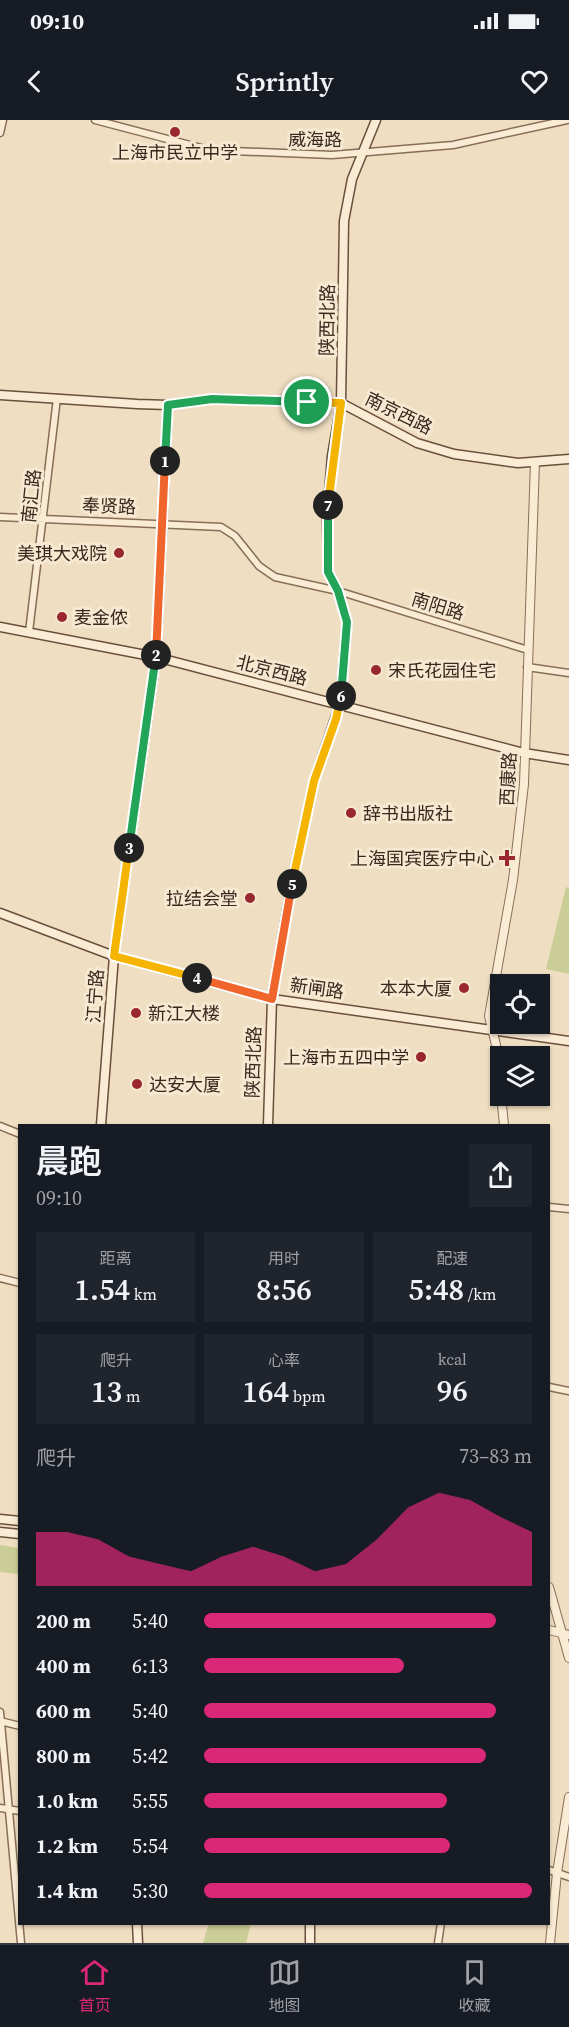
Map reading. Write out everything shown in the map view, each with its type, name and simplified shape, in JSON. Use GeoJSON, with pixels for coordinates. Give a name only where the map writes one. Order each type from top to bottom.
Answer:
{"type":"FeatureCollection","features":[{"type":"Feature","properties":{"kind":"main road","name":"陕西北路"},"geometry":{"type":"LineString","coordinates":[[268,1124],[272,999],[291,886],[314,781],[340,704],[347,622],[338,591],[328,572],[327,518],[332,456],[341,403],[344,221],[352,179],[376,120]]}},
{"type":"Feature","properties":{"kind":"main road","name":"南京西路"},"geometry":{"type":"LineString","coordinates":[[0,395],[168,405],[212,399],[341,403],[417,443],[454,454],[489,461],[535,462],[569,459]]}},
{"type":"Feature","properties":{"kind":"main road","name":"江宁路"},"geometry":{"type":"LineString","coordinates":[[101,1124],[114,956],[156,657],[168,405]]}},
{"type":"Feature","properties":{"kind":"main road","name":"北京西路"},"geometry":{"type":"LineString","coordinates":[[0,627],[156,657],[524,753],[569,760]]}},
{"type":"Feature","properties":{"kind":"main road","name":"新闸路"},"geometry":{"type":"LineString","coordinates":[[0,913],[114,956],[272,999],[490,1029]]}},
{"type":"Feature","properties":{"kind":"main road","name":"新闸路"},"geometry":{"type":"LineString","coordinates":[[521,1034],[569,1041]]}},
{"type":"Feature","properties":{"kind":"main road"},"geometry":{"type":"LineString","coordinates":[[0,1519],[18,1521]]}},
{"type":"Feature","properties":{"kind":"main road"},"geometry":{"type":"LineString","coordinates":[[0,1532],[18,1534]]}},
{"type":"Feature","properties":{"kind":"main road"},"geometry":{"type":"LineString","coordinates":[[137,1925],[138,1943]]}},
{"type":"Feature","properties":{"kind":"main road"},"geometry":{"type":"LineString","coordinates":[[310,1925],[310,1943]]}},
{"type":"Feature","properties":{"kind":"street"},"geometry":{"type":"LineString","coordinates":[[0,133],[3,120]]}},
{"type":"Feature","properties":{"kind":"street","name":"威海路"},"geometry":{"type":"LineString","coordinates":[[95,120],[209,150],[362,154],[453,146],[567,120]]}},
{"type":"Feature","properties":{"kind":"street"},"geometry":{"type":"LineString","coordinates":[[537,128],[542,120]]}},
{"type":"Feature","properties":{"kind":"street","name":"南汇路"},"geometry":{"type":"LineString","coordinates":[[29,632],[57,399]]}},
{"type":"Feature","properties":{"kind":"street","name":"西康路"},"geometry":{"type":"LineString","coordinates":[[496,974],[513,880],[524,784],[535,462]]}},
{"type":"Feature","properties":{"kind":"street","name":"奉贤路"},"geometry":{"type":"LineString","coordinates":[[0,518],[221,527],[235,536],[259,566],[275,577],[338,591]]}},
{"type":"Feature","properties":{"kind":"street","name":"南阳路"},"geometry":{"type":"LineString","coordinates":[[338,591],[528,650]]}},
{"type":"Feature","properties":{"kind":"street"},"geometry":{"type":"LineString","coordinates":[[527,667],[569,673]]}},
{"type":"Feature","properties":{"kind":"street","name":"西康路"},"geometry":{"type":"LineString","coordinates":[[502,1106],[504,1124]]}},
{"type":"Feature","properties":{"kind":"street"},"geometry":{"type":"LineString","coordinates":[[0,1126],[18,1133]]}},
{"type":"Feature","properties":{"kind":"street"},"geometry":{"type":"LineString","coordinates":[[550,1207],[569,1209]]}},
{"type":"Feature","properties":{"kind":"street"},"geometry":{"type":"LineString","coordinates":[[0,1278],[18,1282]]}},
{"type":"Feature","properties":{"kind":"street"},"geometry":{"type":"LineString","coordinates":[[550,1387],[569,1391]]}},
{"type":"Feature","properties":{"kind":"street"},"geometry":{"type":"LineString","coordinates":[[550,1590],[566,1634],[569,1658]]}},
{"type":"Feature","properties":{"kind":"street"},"geometry":{"type":"LineString","coordinates":[[550,1630],[566,1634]]}},
{"type":"Feature","properties":{"kind":"street"},"geometry":{"type":"LineString","coordinates":[[0,1712],[18,1907]]}},
{"type":"Feature","properties":{"kind":"street"},"geometry":{"type":"LineString","coordinates":[[1,1722],[18,1726]]}},
{"type":"Feature","properties":{"kind":"street"},"geometry":{"type":"LineString","coordinates":[[549,1943],[553,1871],[569,1797]]}},
{"type":"Feature","properties":{"kind":"street"},"geometry":{"type":"LineString","coordinates":[[0,1808],[18,1811]]}},
{"type":"Feature","properties":{"kind":"street"},"geometry":{"type":"LineString","coordinates":[[553,1871],[569,1877]]}},
{"type":"Feature","properties":{"kind":"street"},"geometry":{"type":"LineString","coordinates":[[20,1925],[21,1943]]}},
{"type":"Feature","properties":{"kind":"street"},"geometry":{"type":"LineString","coordinates":[[438,1943],[441,1925]]}},
{"type":"Feature","properties":{"kind":"green space"},"geometry":{"type":"Polygon","coordinates":[[[566,887],[569,888],[569,974],[546,969],[566,887]]]}},
{"type":"Feature","properties":{"kind":"green space"},"geometry":{"type":"Polygon","coordinates":[[[0,1545],[18,1548],[18,1574],[0,1572],[0,1545]]]}},
{"type":"Feature","properties":{"kind":"green space"},"geometry":{"type":"Polygon","coordinates":[[[208,1925],[250,1925],[246,1943],[203,1943],[208,1925]]]}},
{"type":"Feature","properties":{"kind":"place","name":"上海市民立中学"},"geometry":{"type":"Point","coordinates":[175,132]}},
{"type":"Feature","properties":{"kind":"place","name":"美琪大戏院"},"geometry":{"type":"Point","coordinates":[119,553]}},
{"type":"Feature","properties":{"kind":"place","name":"麦金侬"},"geometry":{"type":"Point","coordinates":[62,617]}},
{"type":"Feature","properties":{"kind":"place","name":"宋氏花园住宅"},"geometry":{"type":"Point","coordinates":[376,670]}},
{"type":"Feature","properties":{"kind":"place","name":"辞书出版社"},"geometry":{"type":"Point","coordinates":[351,813]}},
{"type":"Feature","properties":{"kind":"place","name":"上海国宾医疗中心"},"geometry":{"type":"Point","coordinates":[507,858]}},
{"type":"Feature","properties":{"kind":"place","name":"拉结会堂"},"geometry":{"type":"Point","coordinates":[250,898]}},
{"type":"Feature","properties":{"kind":"place","name":"本本大厦"},"geometry":{"type":"Point","coordinates":[464,988]}},
{"type":"Feature","properties":{"kind":"place","name":"新江大楼"},"geometry":{"type":"Point","coordinates":[136,1013]}},
{"type":"Feature","properties":{"kind":"place","name":"上海市五四中学"},"geometry":{"type":"Point","coordinates":[421,1057]}},
{"type":"Feature","properties":{"kind":"place","name":"达安大厦"},"geometry":{"type":"Point","coordinates":[137,1084]}},
{"type":"Feature","properties":{"kind":"route"},"geometry":{"type":"LineString","coordinates":[[212,399],[307,402],[341,403],[328,498],[328,572],[338,591],[347,622],[340,704],[320,757],[314,781],[291,886],[272,999],[114,956],[156,657],[168,405],[212,399]]}}]}
